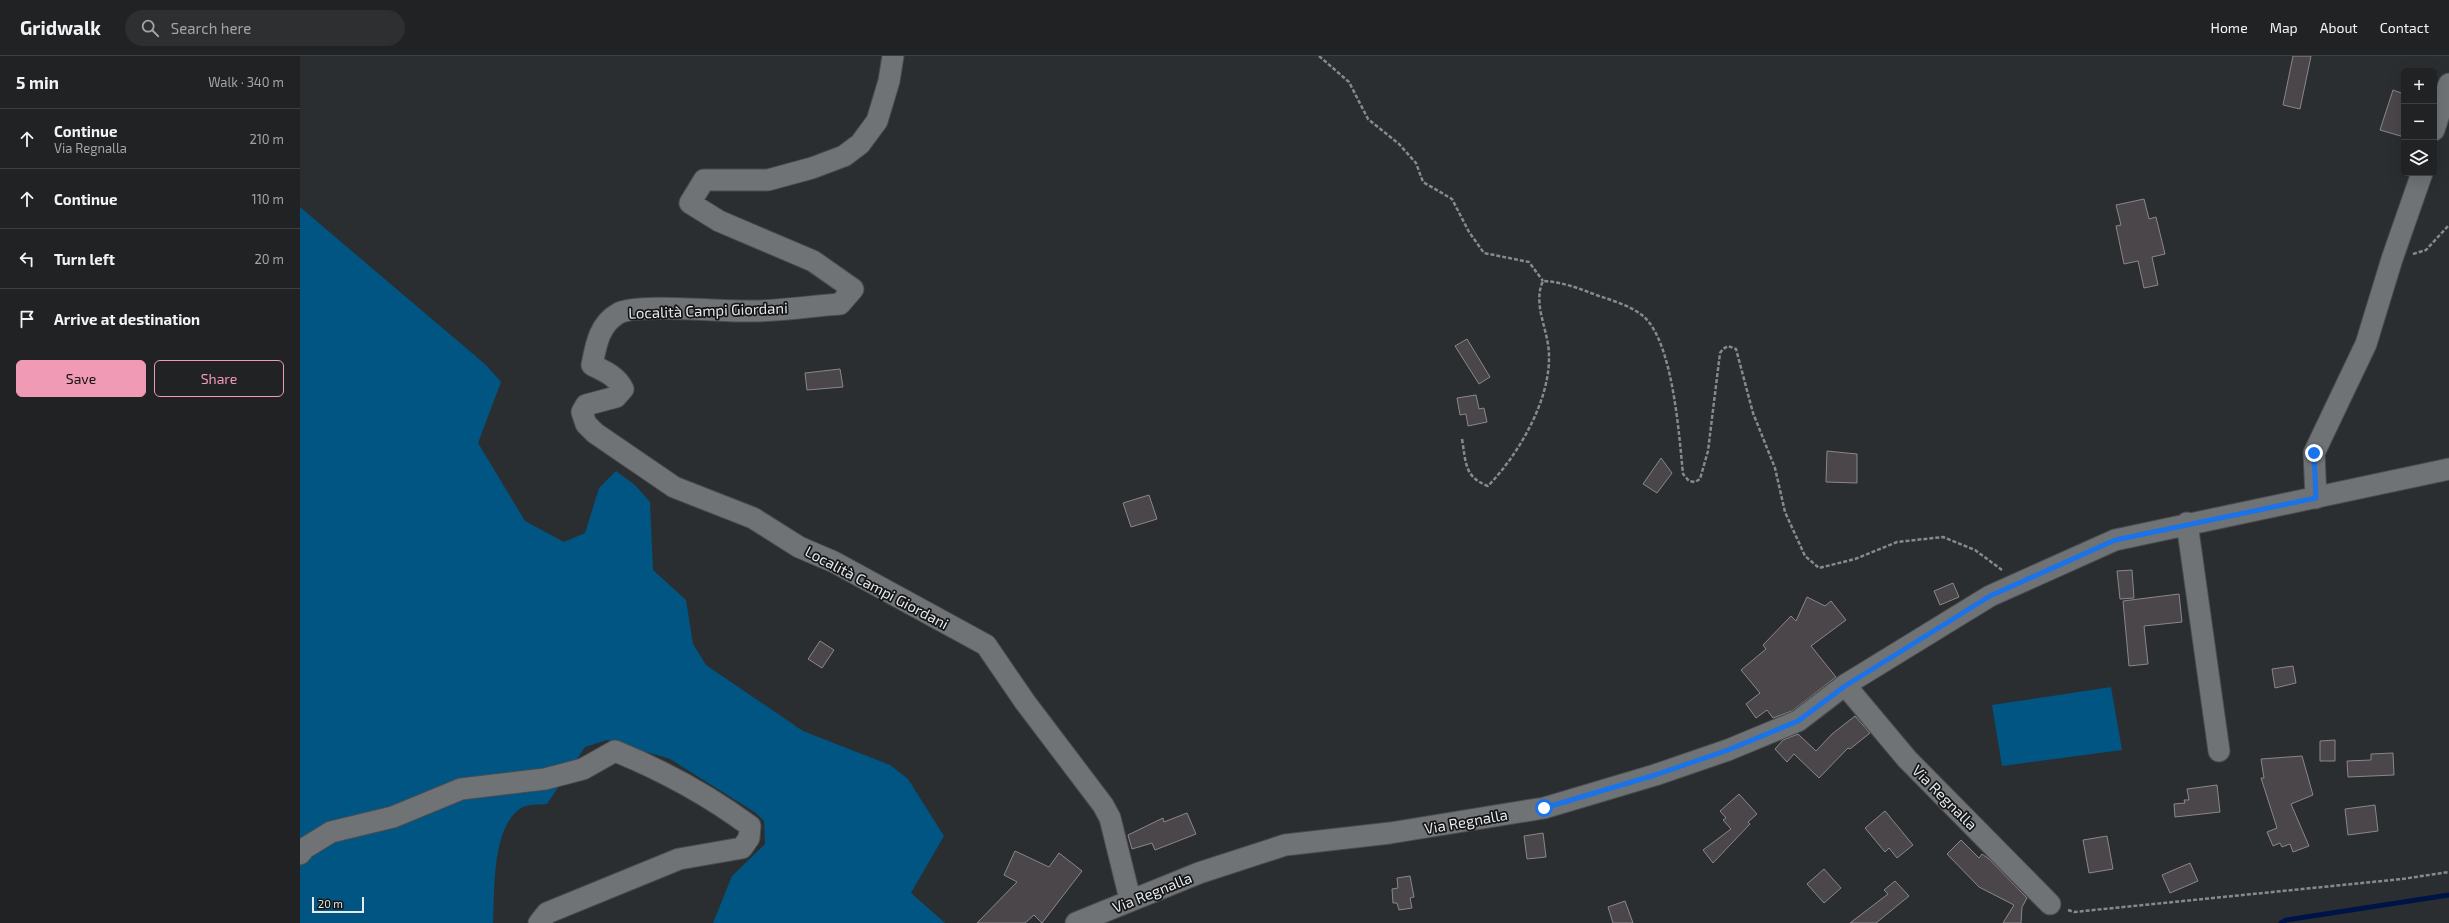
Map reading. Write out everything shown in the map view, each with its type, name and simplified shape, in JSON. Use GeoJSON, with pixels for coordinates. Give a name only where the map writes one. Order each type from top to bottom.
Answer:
{"type":"FeatureCollection","features":[{"type":"Feature","properties":{"kind":"street","name":"Località Campi Giordani"},"geometry":{"type":"LineString","coordinates":[[893,56],[889,81],[877,121],[860,144],[849,152],[812,168],[768,180],[704,180],[690,203],[719,221],[819,265],[853,289],[840,304],[753,311],[640,309],[620,313],[605,325],[597,339],[592,365],[613,376],[620,382],[623,389],[616,397],[586,405],[582,412],[586,424],[595,433],[674,487],[753,518],[800,547],[834,562],[986,645],[1025,702],[1103,804],[1110,818],[1130,899]]}},
{"type":"Feature","properties":{"kind":"street"},"geometry":{"type":"LineString","coordinates":[[2437,121],[2449,84]]}},
{"type":"Feature","properties":{"kind":"street"},"geometry":{"type":"LineString","coordinates":[[2316,498],[2314,453],[2366,344],[2392,259],[2421,176]]}},
{"type":"Feature","properties":{"kind":"street","name":"Via Regnalla"},"geometry":{"type":"LineString","coordinates":[[1076,923],[1130,899],[1199,873],[1285,845],[1390,834],[1544,808],[1655,775],[1728,750],[1798,721],[1845,686],[1990,596],[2115,540],[2449,469]]}},
{"type":"Feature","properties":{"kind":"street"},"geometry":{"type":"LineString","coordinates":[[2188,524],[2219,751]]}},
{"type":"Feature","properties":{"kind":"street","name":"Via Regnalla"},"geometry":{"type":"LineString","coordinates":[[1845,686],[1907,759],[2050,904]]}},
{"type":"Feature","properties":{"kind":"street"},"geometry":{"type":"LineString","coordinates":[[300,854],[305,848],[331,832],[393,817],[461,788],[545,779],[583,769],[615,751],[657,768],[713,799],[750,826],[749,838],[742,848],[679,860],[547,913],[539,923]]}},
{"type":"Feature","properties":{"kind":"path"},"geometry":{"type":"LineString","coordinates":[[1319,56],[1349,82],[1368,119],[1399,144],[1416,163],[1424,182],[1452,199],[1469,232],[1484,253],[1529,262],[1543,281]]}},
{"type":"Feature","properties":{"kind":"path"},"geometry":{"type":"LineString","coordinates":[[2392,259],[2426,250],[2449,225]]}},
{"type":"Feature","properties":{"kind":"path"},"geometry":{"type":"LineString","coordinates":[[1462,439],[1469,472],[1477,482],[1488,486],[1503,470],[1536,412],[1546,388],[1549,355],[1538,297],[1543,281]]}},
{"type":"Feature","properties":{"kind":"path"},"geometry":{"type":"LineString","coordinates":[[1543,281],[1563,282],[1623,304],[1643,316],[1656,331],[1672,382],[1683,474],[1689,481],[1698,481],[1702,476],[1708,451],[1720,353],[1728,346],[1736,349],[1753,413],[1775,468],[1784,512],[1806,556],[1819,568],[1855,559],[1897,542],[1943,537],[1975,550],[2008,574],[2036,576]]}},
{"type":"Feature","properties":{"kind":"path"},"geometry":{"type":"LineString","coordinates":[[2050,904],[2074,912],[2402,879],[2449,872]]}},
{"type":"Feature","properties":{"kind":"shaded area"},"geometry":{"type":"Polygon","coordinates":[[[300,207],[486,365],[501,382],[478,443],[525,521],[564,542],[585,533],[599,488],[616,471],[635,485],[650,502],[653,570],[686,600],[693,644],[706,665],[803,731],[890,765],[908,779],[944,836],[911,893],[945,923],[713,923],[732,876],[765,844],[764,821],[756,813],[670,759],[607,740],[585,747],[547,804],[523,807],[513,816],[505,828],[500,843],[497,860],[493,923],[300,923],[300,207]]]}},
{"type":"Feature","properties":{"kind":"shaded area"},"geometry":{"type":"Polygon","coordinates":[[[2111,687],[2122,750],[2002,766],[1992,705],[2111,687]]]}},
{"type":"Feature","properties":{"kind":"building"},"geometry":{"type":"Polygon","coordinates":[[[2293,56],[2311,56],[2300,109],[2283,105],[2293,56]]]}},
{"type":"Feature","properties":{"kind":"building"},"geometry":{"type":"Polygon","coordinates":[[[2393,90],[2401,93],[2401,136],[2380,130],[2393,90]]]}},
{"type":"Feature","properties":{"kind":"building"},"geometry":{"type":"Polygon","coordinates":[[[2144,199],[2149,219],[2156,217],[2165,254],[2152,257],[2158,285],[2144,288],[2138,261],[2124,264],[2116,226],[2121,225],[2116,205],[2144,199]]]}},
{"type":"Feature","properties":{"kind":"building"},"geometry":{"type":"Polygon","coordinates":[[[1467,339],[1490,377],[1479,384],[1455,346],[1467,339]]]}},
{"type":"Feature","properties":{"kind":"building"},"geometry":{"type":"Polygon","coordinates":[[[840,369],[843,387],[807,390],[805,373],[840,369]]]}},
{"type":"Feature","properties":{"kind":"building"},"geometry":{"type":"Polygon","coordinates":[[[1476,395],[1479,409],[1484,408],[1487,422],[1468,426],[1466,414],[1460,415],[1457,398],[1476,395]]]}},
{"type":"Feature","properties":{"kind":"building"},"geometry":{"type":"Polygon","coordinates":[[[1827,451],[1857,454],[1857,483],[1826,482],[1827,451]]]}},
{"type":"Feature","properties":{"kind":"building"},"geometry":{"type":"Polygon","coordinates":[[[1661,458],[1672,473],[1657,493],[1643,484],[1661,458]]]}},
{"type":"Feature","properties":{"kind":"building"},"geometry":{"type":"Polygon","coordinates":[[[1149,495],[1157,519],[1131,527],[1123,503],[1149,495]]]}},
{"type":"Feature","properties":{"kind":"building"},"geometry":{"type":"Polygon","coordinates":[[[2132,570],[2134,598],[2120,599],[2117,571],[2132,570]]]}},
{"type":"Feature","properties":{"kind":"building"},"geometry":{"type":"Polygon","coordinates":[[[1953,583],[1959,597],[1940,605],[1934,591],[1953,583]]]}},
{"type":"Feature","properties":{"kind":"building"},"geometry":{"type":"Polygon","coordinates":[[[2179,594],[2182,622],[2144,626],[2148,664],[2129,666],[2123,601],[2179,594]]]}},
{"type":"Feature","properties":{"kind":"building"},"geometry":{"type":"Polygon","coordinates":[[[1807,597],[1825,606],[1831,601],[1846,620],[1811,646],[1836,677],[1792,711],[1773,718],[1767,710],[1756,718],[1746,704],[1760,693],[1741,670],[1766,649],[1763,645],[1791,616],[1796,621],[1807,597]]]}},
{"type":"Feature","properties":{"kind":"building"},"geometry":{"type":"Polygon","coordinates":[[[820,641],[834,650],[822,668],[808,659],[820,641]]]}},
{"type":"Feature","properties":{"kind":"building"},"geometry":{"type":"Polygon","coordinates":[[[2293,666],[2296,683],[2275,688],[2272,669],[2293,666]]]}},
{"type":"Feature","properties":{"kind":"building"},"geometry":{"type":"Polygon","coordinates":[[[1855,716],[1870,733],[1850,749],[1848,748],[1819,778],[1794,754],[1787,762],[1775,749],[1783,740],[1798,734],[1816,751],[1832,734],[1855,716]]]}},
{"type":"Feature","properties":{"kind":"building"},"geometry":{"type":"Polygon","coordinates":[[[2335,740],[2335,761],[2320,761],[2320,741],[2335,740]]]}},
{"type":"Feature","properties":{"kind":"building"},"geometry":{"type":"Polygon","coordinates":[[[2393,753],[2394,775],[2348,777],[2347,761],[2371,760],[2371,754],[2393,753]]]}},
{"type":"Feature","properties":{"kind":"building"},"geometry":{"type":"Polygon","coordinates":[[[2302,756],[2313,795],[2291,804],[2309,846],[2293,852],[2290,844],[2282,847],[2280,843],[2273,846],[2267,832],[2277,828],[2261,778],[2264,778],[2261,759],[2302,756]]]}},
{"type":"Feature","properties":{"kind":"building"},"geometry":{"type":"Polygon","coordinates":[[[2217,785],[2220,812],[2175,817],[2174,804],[2185,803],[2184,800],[2189,800],[2187,789],[2217,785]]]}},
{"type":"Feature","properties":{"kind":"building"},"geometry":{"type":"Polygon","coordinates":[[[1739,794],[1757,814],[1748,822],[1750,824],[1713,863],[1703,850],[1731,829],[1723,820],[1726,818],[1720,811],[1739,794]]]}},
{"type":"Feature","properties":{"kind":"building"},"geometry":{"type":"Polygon","coordinates":[[[2375,805],[2378,831],[2348,835],[2345,809],[2375,805]]]}},
{"type":"Feature","properties":{"kind":"building"},"geometry":{"type":"Polygon","coordinates":[[[1885,811],[1913,845],[1897,858],[1889,848],[1885,852],[1865,828],[1885,811]]]}},
{"type":"Feature","properties":{"kind":"building"},"geometry":{"type":"Polygon","coordinates":[[[1187,813],[1196,834],[1155,850],[1152,843],[1132,849],[1128,835],[1163,818],[1164,822],[1187,813]]]}},
{"type":"Feature","properties":{"kind":"building"},"geometry":{"type":"Polygon","coordinates":[[[1543,833],[1546,857],[1527,859],[1524,836],[1543,833]]]}},
{"type":"Feature","properties":{"kind":"building"},"geometry":{"type":"Polygon","coordinates":[[[2107,836],[2113,869],[2089,873],[2083,840],[2107,836]]]}},
{"type":"Feature","properties":{"kind":"building"},"geometry":{"type":"Polygon","coordinates":[[[1961,840],[1979,858],[1982,854],[1989,859],[2027,898],[2022,907],[2021,923],[2003,923],[2014,905],[1979,887],[1947,854],[1961,840]]]}},
{"type":"Feature","properties":{"kind":"building"},"geometry":{"type":"Polygon","coordinates":[[[1015,851],[1049,867],[1059,853],[1082,871],[1042,923],[1034,915],[1025,923],[977,923],[1017,882],[1004,875],[1015,851]]]}},
{"type":"Feature","properties":{"kind":"building"},"geometry":{"type":"Polygon","coordinates":[[[2190,863],[2198,881],[2170,893],[2162,875],[2190,863]]]}},
{"type":"Feature","properties":{"kind":"building"},"geometry":{"type":"Polygon","coordinates":[[[1824,869],[1841,888],[1824,903],[1807,884],[1824,869]]]}},
{"type":"Feature","properties":{"kind":"building"},"geometry":{"type":"Polygon","coordinates":[[[1410,876],[1414,897],[1410,898],[1412,908],[1399,910],[1397,903],[1393,903],[1392,889],[1398,888],[1397,878],[1410,876]]]}},
{"type":"Feature","properties":{"kind":"building"},"geometry":{"type":"Polygon","coordinates":[[[1895,881],[1909,896],[1876,923],[1850,923],[1888,894],[1884,890],[1895,881]]]}},
{"type":"Feature","properties":{"kind":"building"},"geometry":{"type":"Polygon","coordinates":[[[1625,901],[1633,923],[1613,923],[1608,907],[1625,901]]]}},
{"type":"Feature","properties":{"kind":"waterway"},"geometry":{"type":"LineString","coordinates":[[2281,923],[2286,920],[2449,895]]}},
{"type":"Feature","properties":{"kind":"route"},"geometry":{"type":"LineString","coordinates":[[1544,808],[1655,775],[1728,750],[1798,721],[1845,686],[1990,596],[2115,540],[2262,508],[2316,498],[2314,453]]}}]}
